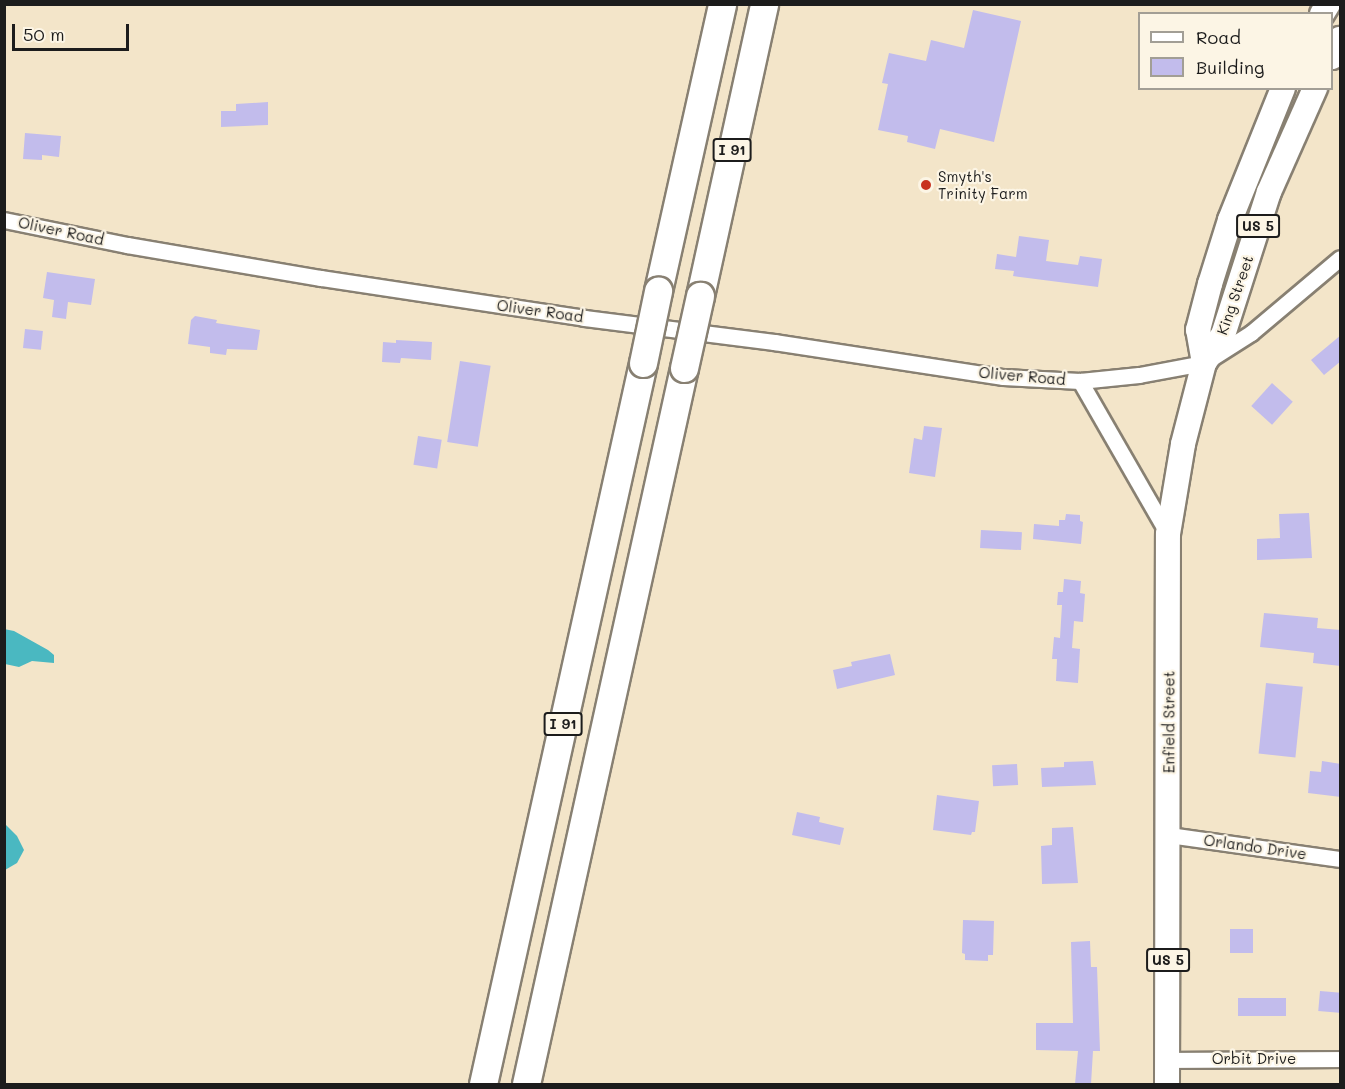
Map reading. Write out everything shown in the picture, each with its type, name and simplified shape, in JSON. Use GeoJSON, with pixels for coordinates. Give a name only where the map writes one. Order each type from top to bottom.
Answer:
{"type":"FeatureCollection","features":[{"type":"Feature","properties":{"kind":"highway","name":"I 91"},"geometry":{"type":"LineString","coordinates":[[483,1084],[722,4]]}},
{"type":"Feature","properties":{"kind":"highway","name":"I 91"},"geometry":{"type":"LineString","coordinates":[[526,1084],[764,4]]}},
{"type":"Feature","properties":{"kind":"main road"},"geometry":{"type":"LineString","coordinates":[[1333,55],[1341,39]]}},
{"type":"Feature","properties":{"kind":"main road","name":"King Street"},"geometry":{"type":"LineString","coordinates":[[1204,363],[1197,330],[1213,273],[1245,181],[1282,90]]}},
{"type":"Feature","properties":{"kind":"main road","name":"King Street"},"geometry":{"type":"LineString","coordinates":[[1204,363],[1222,335],[1269,192],[1314,90]]}},
{"type":"Feature","properties":{"kind":"main road"},"geometry":{"type":"LineString","coordinates":[[1245,181],[1269,192]]}},
{"type":"Feature","properties":{"kind":"main road","name":"Enfield Street"},"geometry":{"type":"LineString","coordinates":[[1167,1084],[1168,534],[1183,444],[1204,363]]}},
{"type":"Feature","properties":{"kind":"street","name":"Oliver Road"},"geometry":{"type":"LineString","coordinates":[[4,220],[127,245],[321,278],[584,318],[774,342],[1003,377],[1080,381],[1139,375],[1204,363]]}},
{"type":"Feature","properties":{"kind":"street"},"geometry":{"type":"LineString","coordinates":[[1204,363],[1251,333],[1341,258]]}},
{"type":"Feature","properties":{"kind":"street","name":"Oliver Road"},"geometry":{"type":"LineString","coordinates":[[1080,381],[1168,534]]}},
{"type":"Feature","properties":{"kind":"street","name":"Orlando Drive"},"geometry":{"type":"LineString","coordinates":[[1169,835],[1341,860]]}},
{"type":"Feature","properties":{"kind":"street","name":"Orbit Drive"},"geometry":{"type":"LineString","coordinates":[[1167,1060],[1341,1059]]}},
{"type":"Feature","properties":{"kind":"water"},"geometry":{"type":"Polygon","coordinates":[[[4,629],[14,631],[48,650],[54,655],[54,663],[32,661],[19,667],[5,664],[4,629]]]}},
{"type":"Feature","properties":{"kind":"water"},"geometry":{"type":"Polygon","coordinates":[[[5,824],[17,836],[24,850],[17,863],[5,870],[5,824]]]}},
{"type":"Feature","properties":{"kind":"building"},"geometry":{"type":"Polygon","coordinates":[[[973,10],[1021,21],[994,142],[940,129],[935,149],[907,142],[908,136],[878,130],[888,84],[882,83],[889,53],[926,61],[931,40],[964,48],[973,10]]]}},
{"type":"Feature","properties":{"kind":"building"},"geometry":{"type":"Polygon","coordinates":[[[268,102],[268,125],[221,127],[221,111],[236,111],[236,104],[268,102]]]}},
{"type":"Feature","properties":{"kind":"building"},"geometry":{"type":"Polygon","coordinates":[[[25,133],[61,136],[59,157],[42,155],[42,160],[23,159],[25,133]]]}},
{"type":"Feature","properties":{"kind":"building"},"geometry":{"type":"Polygon","coordinates":[[[1019,236],[1049,240],[1046,261],[1078,265],[1080,256],[1102,259],[1098,287],[1013,276],[1014,271],[995,269],[997,254],[1016,257],[1019,236]]]}},
{"type":"Feature","properties":{"kind":"building"},"geometry":{"type":"Polygon","coordinates":[[[47,272],[95,279],[91,305],[68,302],[66,319],[52,317],[54,300],[43,298],[47,272]]]}},
{"type":"Feature","properties":{"kind":"building"},"geometry":{"type":"Polygon","coordinates":[[[195,316],[217,320],[216,323],[260,330],[257,350],[227,349],[226,355],[210,353],[210,347],[188,344],[191,320],[195,316]]]}},
{"type":"Feature","properties":{"kind":"building"},"geometry":{"type":"Polygon","coordinates":[[[25,329],[43,331],[41,350],[23,348],[25,329]]]}},
{"type":"Feature","properties":{"kind":"building"},"geometry":{"type":"Polygon","coordinates":[[[1341,335],[1341,361],[1324,375],[1311,360],[1341,335]]]}},
{"type":"Feature","properties":{"kind":"building"},"geometry":{"type":"Polygon","coordinates":[[[396,340],[432,342],[431,360],[401,358],[400,363],[382,362],[383,342],[396,343],[396,340]]]}},
{"type":"Feature","properties":{"kind":"building"},"geometry":{"type":"Polygon","coordinates":[[[460,361],[491,366],[478,447],[447,442],[460,361]]]}},
{"type":"Feature","properties":{"kind":"building"},"geometry":{"type":"Polygon","coordinates":[[[1272,383],[1293,402],[1272,425],[1251,406],[1272,383]]]}},
{"type":"Feature","properties":{"kind":"building"},"geometry":{"type":"Polygon","coordinates":[[[924,426],[942,428],[935,477],[909,473],[914,438],[922,440],[924,426]]]}},
{"type":"Feature","properties":{"kind":"building"},"geometry":{"type":"Polygon","coordinates":[[[418,436],[442,440],[437,468],[413,465],[418,436]]]}},
{"type":"Feature","properties":{"kind":"building"},"geometry":{"type":"Polygon","coordinates":[[[1309,513],[1312,558],[1257,560],[1257,539],[1280,538],[1279,514],[1309,513]]]}},
{"type":"Feature","properties":{"kind":"building"},"geometry":{"type":"Polygon","coordinates":[[[1066,514],[1080,515],[1080,521],[1083,522],[1081,544],[1033,539],[1034,524],[1059,526],[1059,520],[1065,520],[1066,514]]]}},
{"type":"Feature","properties":{"kind":"building"},"geometry":{"type":"Polygon","coordinates":[[[981,530],[1022,532],[1021,550],[980,548],[981,530]]]}},
{"type":"Feature","properties":{"kind":"building"},"geometry":{"type":"Polygon","coordinates":[[[1064,579],[1081,581],[1080,593],[1085,594],[1083,622],[1074,621],[1072,648],[1080,649],[1078,683],[1056,681],[1057,659],[1052,659],[1054,637],[1060,638],[1062,605],[1057,605],[1058,592],[1063,592],[1064,579]]]}},
{"type":"Feature","properties":{"kind":"building"},"geometry":{"type":"Polygon","coordinates":[[[1264,613],[1318,618],[1317,628],[1341,630],[1341,666],[1313,663],[1314,653],[1260,647],[1264,613]]]}},
{"type":"Feature","properties":{"kind":"building"},"geometry":{"type":"Polygon","coordinates":[[[890,654],[895,675],[837,689],[833,670],[852,666],[851,662],[890,654]]]}},
{"type":"Feature","properties":{"kind":"building"},"geometry":{"type":"Polygon","coordinates":[[[1266,683],[1303,687],[1295,757],[1259,754],[1266,683]]]}},
{"type":"Feature","properties":{"kind":"building"},"geometry":{"type":"Polygon","coordinates":[[[1093,761],[1096,785],[1042,787],[1041,768],[1064,767],[1064,762],[1093,761]]]}},
{"type":"Feature","properties":{"kind":"building"},"geometry":{"type":"Polygon","coordinates":[[[1322,761],[1341,764],[1341,797],[1308,793],[1310,771],[1321,772],[1322,761]]]}},
{"type":"Feature","properties":{"kind":"building"},"geometry":{"type":"Polygon","coordinates":[[[1017,764],[1018,785],[993,786],[992,765],[1017,764]]]}},
{"type":"Feature","properties":{"kind":"building"},"geometry":{"type":"Polygon","coordinates":[[[937,795],[979,801],[975,832],[971,835],[933,830],[937,795]]]}},
{"type":"Feature","properties":{"kind":"building"},"geometry":{"type":"Polygon","coordinates":[[[797,812],[820,817],[819,822],[844,828],[840,845],[792,835],[797,812]]]}},
{"type":"Feature","properties":{"kind":"building"},"geometry":{"type":"Polygon","coordinates":[[[1073,827],[1078,883],[1042,884],[1041,846],[1052,845],[1052,828],[1073,827]]]}},
{"type":"Feature","properties":{"kind":"building"},"geometry":{"type":"Polygon","coordinates":[[[963,920],[994,921],[993,955],[988,955],[988,961],[965,960],[965,954],[962,953],[963,920]]]}},
{"type":"Feature","properties":{"kind":"building"},"geometry":{"type":"Polygon","coordinates":[[[1230,929],[1253,929],[1253,953],[1230,953],[1230,929]]]}},
{"type":"Feature","properties":{"kind":"building"},"geometry":{"type":"Polygon","coordinates":[[[1090,941],[1091,967],[1097,967],[1100,1051],[1093,1051],[1091,1084],[1075,1084],[1078,1051],[1036,1050],[1036,1023],[1073,1023],[1071,942],[1090,941]]]}},
{"type":"Feature","properties":{"kind":"building"},"geometry":{"type":"Polygon","coordinates":[[[1320,991],[1340,993],[1339,1013],[1318,1011],[1320,991]]]}},
{"type":"Feature","properties":{"kind":"building"},"geometry":{"type":"Polygon","coordinates":[[[1238,998],[1286,998],[1286,1016],[1238,1016],[1238,998]]]}},
{"type":"Feature","properties":{"kind":"place","name":"Smyth's Trinity Farm"},"geometry":{"type":"Point","coordinates":[926,185]}}]}
